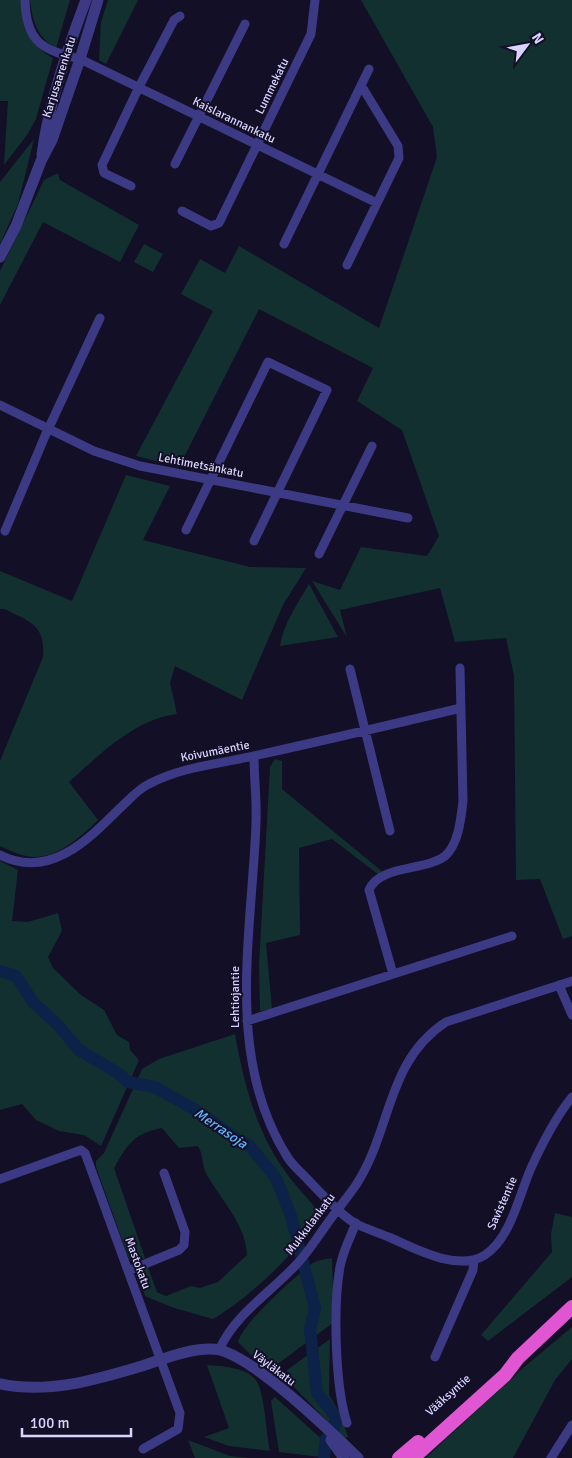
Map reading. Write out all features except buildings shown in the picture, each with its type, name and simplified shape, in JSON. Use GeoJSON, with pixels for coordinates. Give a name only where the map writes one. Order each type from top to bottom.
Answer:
{"type":"FeatureCollection","features":[{"type":"Feature","properties":{"kind":"highway","name":"Vääksyntie"},"geometry":{"type":"LineString","coordinates":[[413,1458],[505,1375],[518,1358],[572,1307]]}},
{"type":"Feature","properties":{"kind":"highway","name":"Vääksyntie"},"geometry":{"type":"LineString","coordinates":[[399,1458],[499,1369],[518,1358]]}},
{"type":"Feature","properties":{"kind":"street","name":"Kaislarannankatu"},"geometry":{"type":"LineString","coordinates":[[25,0],[28,23],[40,44],[52,53],[80,59],[377,203]]}},
{"type":"Feature","properties":{"kind":"street","name":"Karjusaarenkatu"},"geometry":{"type":"LineString","coordinates":[[41,161],[44,138],[86,0]]}},
{"type":"Feature","properties":{"kind":"street","name":"Karjusaarenkatu"},"geometry":{"type":"LineString","coordinates":[[0,257],[16,226],[41,161],[52,140],[98,0]]}},
{"type":"Feature","properties":{"kind":"street","name":"Lummekatu"},"geometry":{"type":"LineString","coordinates":[[182,211],[212,226],[219,223],[311,34],[315,0]]}},
{"type":"Feature","properties":{"kind":"street"},"geometry":{"type":"LineString","coordinates":[[131,186],[104,173],[102,165],[139,87],[174,20],[180,16]]}},
{"type":"Feature","properties":{"kind":"street"},"geometry":{"type":"LineString","coordinates":[[175,164],[245,24]]}},
{"type":"Feature","properties":{"kind":"street"},"geometry":{"type":"LineString","coordinates":[[284,244],[369,69]]}},
{"type":"Feature","properties":{"kind":"street"},"geometry":{"type":"LineString","coordinates":[[347,265],[399,158],[398,146],[361,84]]}},
{"type":"Feature","properties":{"kind":"street"},"geometry":{"type":"LineString","coordinates":[[5,531],[48,430],[100,318]]}},
{"type":"Feature","properties":{"kind":"street"},"geometry":{"type":"LineString","coordinates":[[186,530],[268,362],[327,390],[254,541]]}},
{"type":"Feature","properties":{"kind":"street","name":"Lehtimetsänkatu"},"geometry":{"type":"LineString","coordinates":[[0,405],[94,451],[140,466],[408,518]]}},
{"type":"Feature","properties":{"kind":"street"},"geometry":{"type":"LineString","coordinates":[[318,554],[372,446]]}},
{"type":"Feature","properties":{"kind":"street"},"geometry":{"type":"LineString","coordinates":[[350,668],[390,831]]}},
{"type":"Feature","properties":{"kind":"street"},"geometry":{"type":"LineString","coordinates":[[393,974],[369,890],[372,884],[398,871],[425,865],[445,856],[455,839],[461,820],[462,708],[460,668]]}},
{"type":"Feature","properties":{"kind":"street","name":"Koivumäentie"},"geometry":{"type":"LineString","coordinates":[[0,855],[26,864],[46,862],[66,855],[86,842],[146,785],[182,769],[254,756],[462,708]]}},
{"type":"Feature","properties":{"kind":"street","name":"Lehtiojantie"},"geometry":{"type":"LineString","coordinates":[[254,756],[256,820],[248,946],[248,1049],[256,1088],[270,1124],[289,1159],[338,1209]]}},
{"type":"Feature","properties":{"kind":"street"},"geometry":{"type":"LineString","coordinates":[[247,1021],[512,936]]}},
{"type":"Feature","properties":{"kind":"street","name":"Mukkulankatu"},"geometry":{"type":"LineString","coordinates":[[220,1350],[231,1328],[245,1311],[294,1268],[306,1254],[362,1175],[402,1072],[414,1049],[429,1033],[446,1022],[572,981]]}},
{"type":"Feature","properties":{"kind":"street"},"geometry":{"type":"LineString","coordinates":[[559,985],[572,1015]]}},
{"type":"Feature","properties":{"kind":"street","name":"Savistentie"},"geometry":{"type":"LineString","coordinates":[[474,1260],[486,1254],[496,1245],[506,1229],[531,1167],[550,1131],[572,1097]]}},
{"type":"Feature","properties":{"kind":"street","name":"Mastokatu"},"geometry":{"type":"LineString","coordinates":[[0,1179],[81,1150],[84,1151],[180,1413],[178,1429],[143,1449]]}},
{"type":"Feature","properties":{"kind":"street"},"geometry":{"type":"LineString","coordinates":[[128,1271],[179,1250],[184,1245],[185,1232],[164,1173]]}},
{"type":"Feature","properties":{"kind":"street"},"geometry":{"type":"LineString","coordinates":[[338,1209],[356,1223],[418,1250],[453,1260],[474,1260],[473,1270],[435,1357]]}},
{"type":"Feature","properties":{"kind":"street"},"geometry":{"type":"LineString","coordinates":[[347,1423],[341,1405],[338,1385],[337,1308],[340,1268],[345,1248],[356,1223]]}},
{"type":"Feature","properties":{"kind":"street"},"geometry":{"type":"LineString","coordinates":[[0,1384],[36,1388],[66,1386],[93,1381],[160,1359],[192,1351],[220,1350]]}},
{"type":"Feature","properties":{"kind":"street","name":"Väyläkatu"},"geometry":{"type":"LineString","coordinates":[[220,1350],[263,1375],[358,1458]]}},
{"type":"Feature","properties":{"kind":"street","name":"Väyläkatu"},"geometry":{"type":"LineString","coordinates":[[309,1414],[344,1458]]}},
{"type":"Feature","properties":{"kind":"street"},"geometry":{"type":"LineString","coordinates":[[550,1458],[572,1425]]}},
{"type":"Feature","properties":{"kind":"green space"},"geometry":{"type":"Polygon","coordinates":[[[0,0],[21,0],[23,18],[29,34],[39,48],[53,58],[36,119],[27,135],[4,165],[8,101],[0,101],[0,0]]]}},
{"type":"Feature","properties":{"kind":"green space"},"geometry":{"type":"Polygon","coordinates":[[[30,0],[70,0],[56,48],[44,39],[37,28],[30,0]]]}},
{"type":"Feature","properties":{"kind":"green space"},"geometry":{"type":"Polygon","coordinates":[[[108,0],[138,0],[106,64],[99,60],[101,22],[108,0]]]}},
{"type":"Feature","properties":{"kind":"green space"},"geometry":{"type":"Polygon","coordinates":[[[361,0],[572,0],[572,936],[563,939],[540,879],[516,880],[514,676],[506,638],[455,642],[440,588],[340,610],[347,637],[312,581],[340,590],[361,547],[427,556],[439,536],[402,430],[357,401],[373,368],[259,309],[179,467],[136,456],[213,311],[181,294],[200,259],[225,273],[239,246],[379,328],[437,157],[433,127],[361,0]]]}},
{"type":"Feature","properties":{"kind":"green space"},"geometry":{"type":"Polygon","coordinates":[[[34,139],[18,204],[0,244],[0,182],[34,139]]]}},
{"type":"Feature","properties":{"kind":"green space"},"geometry":{"type":"Polygon","coordinates":[[[58,173],[60,180],[139,225],[120,262],[43,222],[0,305],[0,271],[44,180],[58,173]]]}},
{"type":"Feature","properties":{"kind":"green space"},"geometry":{"type":"Polygon","coordinates":[[[144,244],[163,254],[153,272],[134,262],[144,244]]]}},
{"type":"Feature","properties":{"kind":"green space"},"geometry":{"type":"Polygon","coordinates":[[[126,475],[170,486],[143,540],[250,567],[306,568],[283,605],[242,700],[175,666],[170,683],[177,714],[162,717],[132,731],[105,750],[69,782],[98,820],[73,842],[54,853],[33,857],[22,855],[0,846],[0,761],[43,657],[43,646],[39,631],[34,626],[5,609],[0,609],[0,571],[72,601],[126,475]]]}},
{"type":"Feature","properties":{"kind":"green space"},"geometry":{"type":"Polygon","coordinates":[[[309,584],[338,637],[280,646],[288,622],[309,584]]]}},
{"type":"Feature","properties":{"kind":"green space"},"geometry":{"type":"Polygon","coordinates":[[[275,759],[282,761],[282,789],[384,873],[379,875],[332,839],[299,848],[300,935],[266,943],[272,1009],[260,1011],[259,965],[270,767],[275,759]]]}},
{"type":"Feature","properties":{"kind":"green space"},"geometry":{"type":"Polygon","coordinates":[[[0,861],[18,870],[12,921],[28,922],[58,913],[62,931],[48,957],[53,968],[81,995],[104,1010],[117,1035],[129,1042],[130,1050],[139,1060],[101,1146],[84,1135],[59,1131],[36,1120],[22,1104],[0,1110],[0,861]]]}},
{"type":"Feature","properties":{"kind":"green space"},"geometry":{"type":"Polygon","coordinates":[[[235,1034],[248,1091],[260,1127],[279,1162],[317,1210],[318,1217],[297,1246],[271,1274],[242,1299],[213,1319],[174,1308],[145,1296],[138,1275],[148,1267],[157,1292],[166,1296],[191,1286],[200,1288],[218,1282],[247,1255],[246,1244],[238,1223],[207,1175],[198,1146],[179,1148],[162,1128],[152,1130],[138,1137],[128,1146],[114,1168],[145,1258],[137,1261],[129,1259],[96,1167],[96,1161],[104,1153],[142,1069],[159,1059],[235,1034]]]}},
{"type":"Feature","properties":{"kind":"green space"},"geometry":{"type":"Polygon","coordinates":[[[555,1213],[572,1217],[572,1277],[488,1341],[481,1335],[552,1252],[551,1234],[555,1213]]]}},
{"type":"Feature","properties":{"kind":"green space"},"geometry":{"type":"Polygon","coordinates":[[[332,1258],[334,1322],[271,1369],[249,1353],[238,1342],[242,1334],[259,1312],[305,1269],[315,1262],[332,1258]]]}},
{"type":"Feature","properties":{"kind":"green space"},"geometry":{"type":"Polygon","coordinates":[[[572,1327],[572,1359],[555,1380],[513,1458],[426,1458],[523,1368],[572,1327]]]}},
{"type":"Feature","properties":{"kind":"green space"},"geometry":{"type":"Polygon","coordinates":[[[330,1339],[329,1395],[340,1413],[348,1437],[344,1438],[289,1382],[287,1370],[330,1339]]]}},
{"type":"Feature","properties":{"kind":"green space"},"geometry":{"type":"Polygon","coordinates":[[[207,1365],[239,1370],[251,1375],[255,1379],[261,1392],[270,1451],[229,1446],[204,1437],[229,1428],[207,1365]]]}},
{"type":"Feature","properties":{"kind":"green space"},"geometry":{"type":"Polygon","coordinates":[[[275,1397],[326,1443],[328,1458],[279,1452],[271,1401],[275,1397]]]}},
{"type":"Feature","properties":{"kind":"green space"},"geometry":{"type":"Polygon","coordinates":[[[188,1440],[230,1456],[248,1458],[195,1458],[188,1440]]]}},
{"type":"Feature","properties":{"kind":"waterway","name":"Merrasoja"},"geometry":{"type":"LineString","coordinates":[[0,971],[16,976],[33,1002],[58,1025],[79,1050],[118,1073],[128,1082],[154,1087],[194,1109],[237,1139],[249,1145],[276,1178],[291,1216],[315,1308],[310,1329],[317,1393],[336,1417],[335,1427]]}},
{"type":"Feature","properties":{"kind":"waterway","name":"Merrasoja"},"geometry":{"type":"LineString","coordinates":[[324,1458],[326,1439]]}}]}
